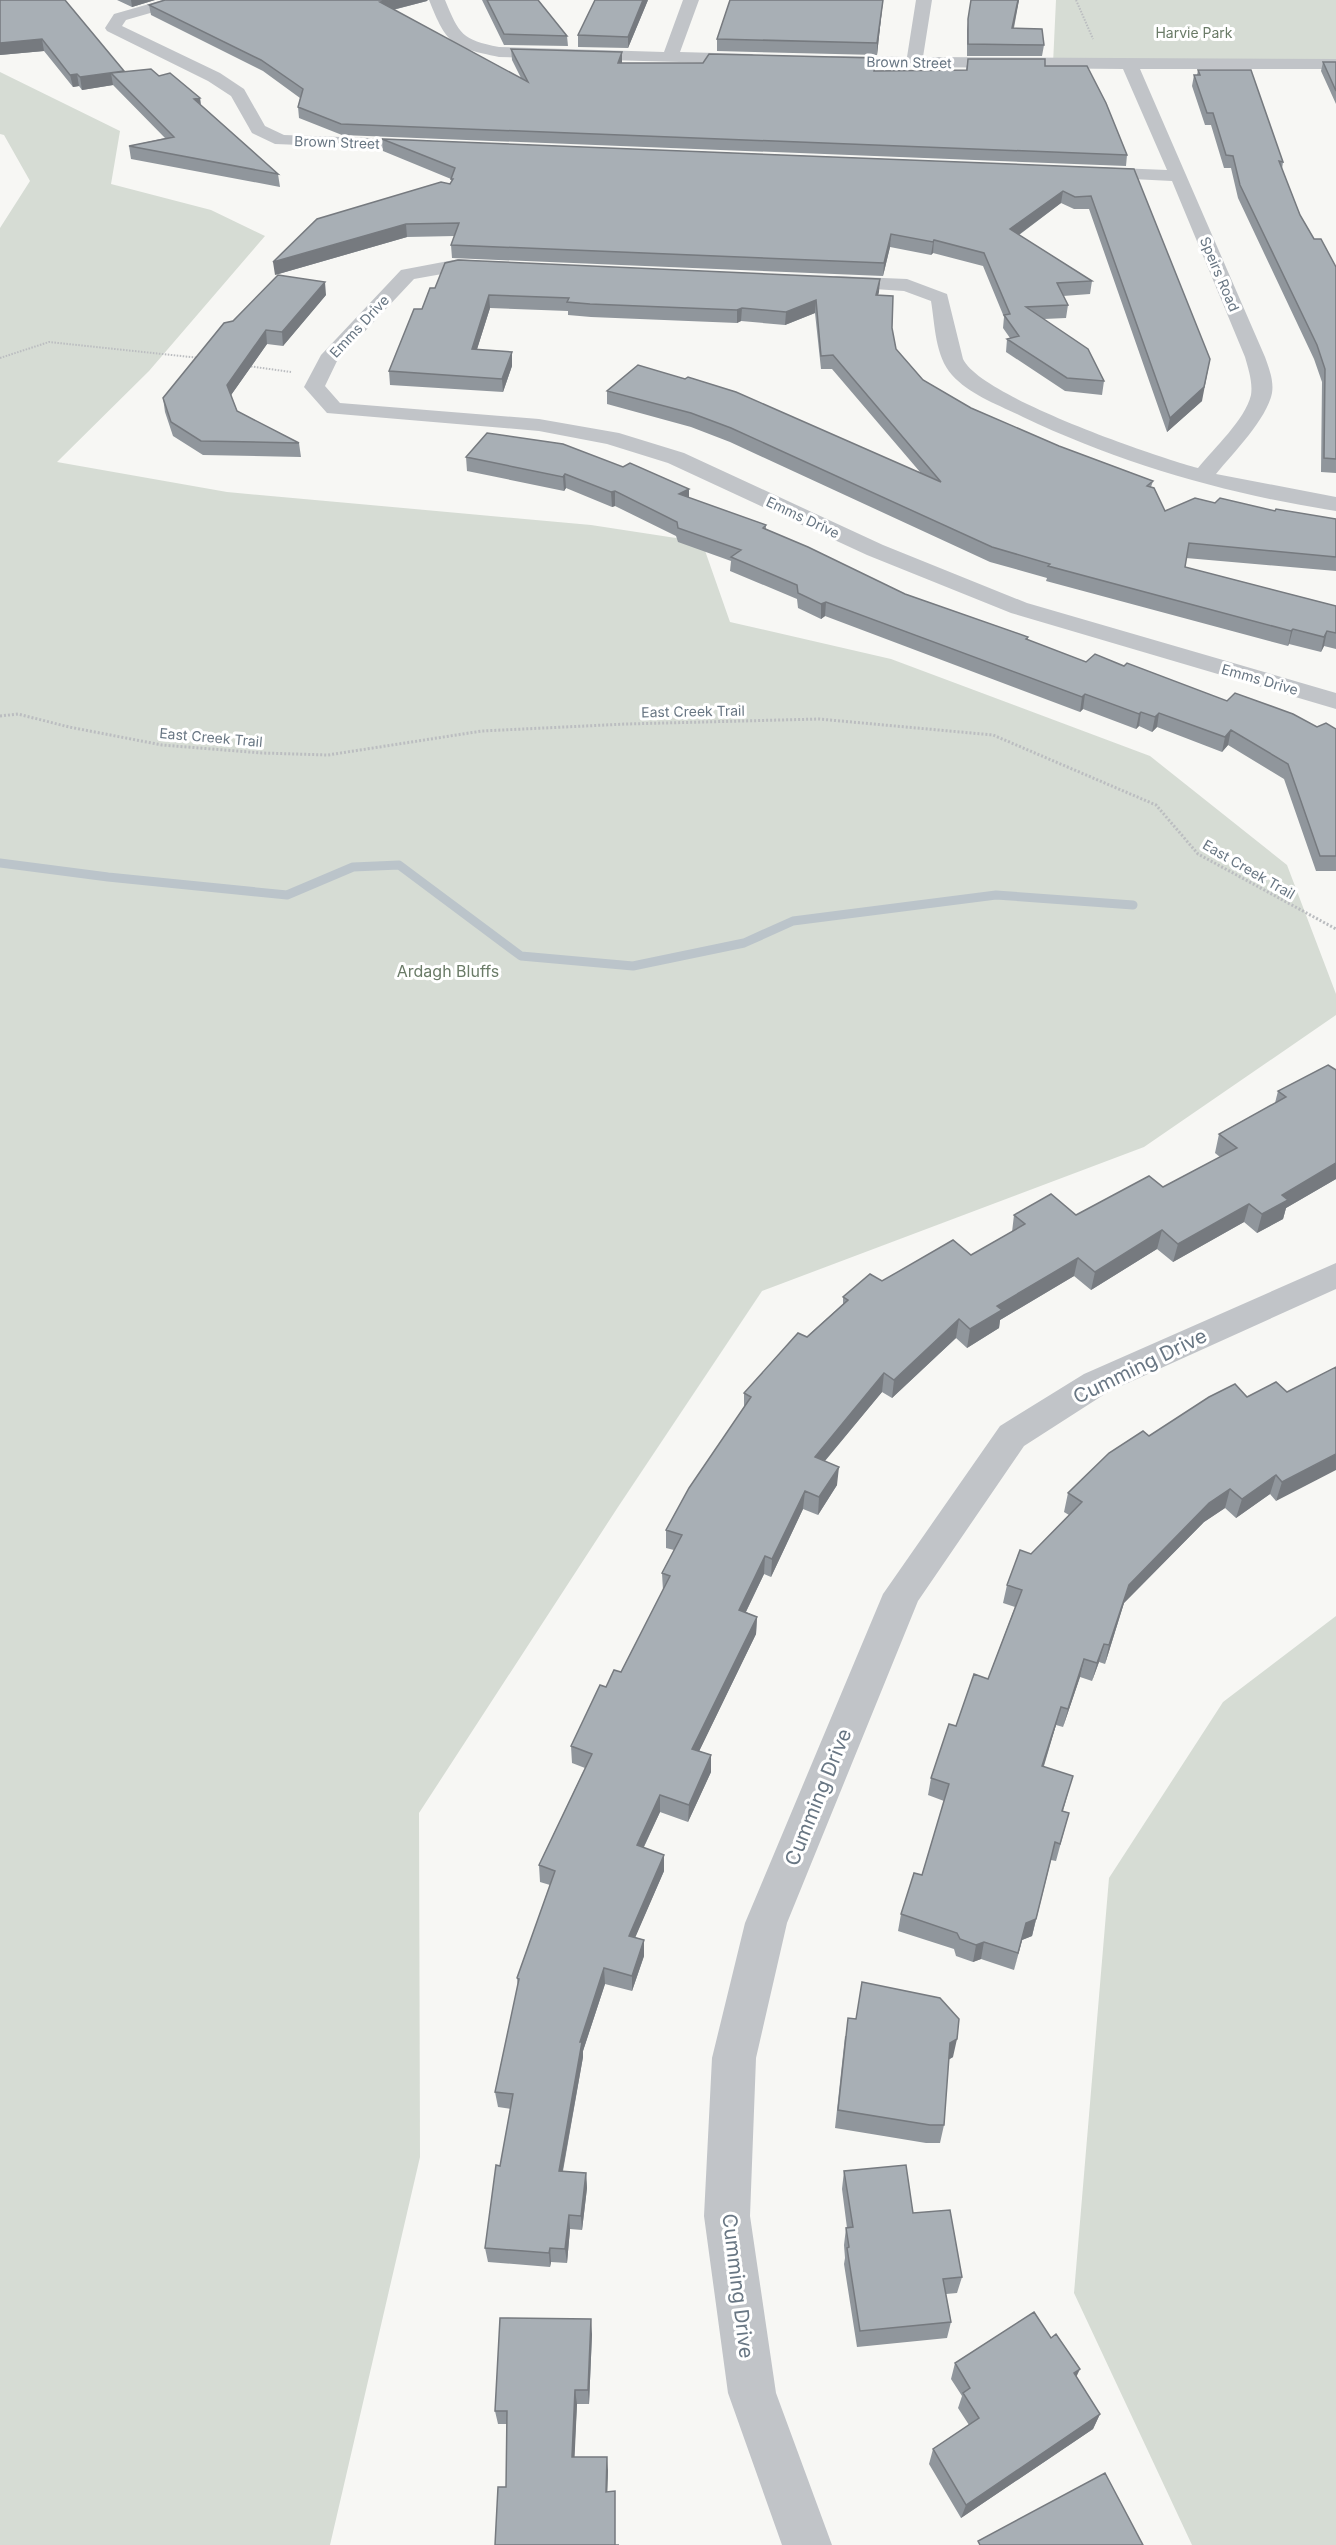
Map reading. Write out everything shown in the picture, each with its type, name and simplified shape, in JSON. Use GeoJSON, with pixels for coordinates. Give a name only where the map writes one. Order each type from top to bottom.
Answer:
{"type":"FeatureCollection","features":[{"type":"Feature","properties":{"kind":"street","name":"Brown Street"},"geometry":{"type":"LineString","coordinates":[[180,0],[120,17],[113,28],[214,77],[238,93],[258,129],[281,140],[437,146]]}},
{"type":"Feature","properties":{"kind":"street"},"geometry":{"type":"LineString","coordinates":[[437,0],[450,33],[465,45],[499,52],[763,59]]}},
{"type":"Feature","properties":{"kind":"street"},"geometry":{"type":"LineString","coordinates":[[670,57],[691,0]]}},
{"type":"Feature","properties":{"kind":"street"},"geometry":{"type":"LineString","coordinates":[[914,63],[924,0]]}},
{"type":"Feature","properties":{"kind":"street","name":"Brown Street"},"geometry":{"type":"LineString","coordinates":[[809,60],[914,63],[1336,64]]}},
{"type":"Feature","properties":{"kind":"street","name":"Speirs Road"},"geometry":{"type":"LineString","coordinates":[[1129,64],[1256,357],[1260,374],[1261,394],[1254,410],[1203,476]]}},
{"type":"Feature","properties":{"kind":"street"},"geometry":{"type":"LineString","coordinates":[[1071,171],[1178,176]]}},
{"type":"Feature","properties":{"kind":"street","name":"Emms Drive"},"geometry":{"type":"LineString","coordinates":[[506,267],[459,265],[408,274],[328,359],[314,387],[334,409],[539,425],[611,438],[676,458],[875,550],[1019,608],[1336,701]]}},
{"type":"Feature","properties":{"kind":"street"},"geometry":{"type":"LineString","coordinates":[[813,280],[907,285],[940,297],[955,365],[985,390],[1116,449],[1203,476],[1276,494],[1336,504]]}},
{"type":"Feature","properties":{"kind":"street","name":"Cumming Drive"},"geometry":{"type":"LineString","coordinates":[[807,2545],[752,2392],[727,2216],[734,2058],[766,1923],[902,1594],[1012,1436],[1096,1383],[1336,1275]]}},
{"type":"Feature","properties":{"kind":"path"},"geometry":{"type":"LineString","coordinates":[[1076,0],[1104,64]]}},
{"type":"Feature","properties":{"kind":"path"},"geometry":{"type":"LineString","coordinates":[[0,358],[49,342],[210,360]]}},
{"type":"Feature","properties":{"kind":"path"},"geometry":{"type":"LineString","coordinates":[[242,365],[319,377]]}},
{"type":"Feature","properties":{"kind":"path","name":"East Creek Trail"},"geometry":{"type":"LineString","coordinates":[[0,716],[18,714],[69,727],[162,745],[262,753],[328,755],[482,731],[626,724],[819,719],[993,735],[1156,805],[1198,855],[1336,929]]}},
{"type":"Feature","properties":{"kind":"green space","name":"Harvie Park"},"geometry":{"type":"Polygon","coordinates":[[[1056,0],[1336,0],[1336,64],[1053,64],[1056,0]]]}},
{"type":"Feature","properties":{"kind":"green space","name":"Ardagh Bluffs"},"geometry":{"type":"Polygon","coordinates":[[[0,72],[120,131],[111,184],[211,210],[265,236],[149,371],[57,462],[227,492],[591,525],[702,542],[730,622],[891,659],[1150,756],[1287,865],[1336,994],[1336,1015],[1144,1147],[762,1291],[419,1813],[420,2157],[330,2545],[0,2545],[0,228],[30,181],[4,135],[0,134],[0,72]]]}},
{"type":"Feature","properties":{"kind":"green space"},"geometry":{"type":"Polygon","coordinates":[[[1336,1616],[1336,2545],[1192,2545],[1074,2293],[1109,1878],[1223,1702],[1336,1616]]]}},
{"type":"Feature","properties":{"kind":"building"},"geometry":{"type":"Polygon","coordinates":[[[0,0],[65,0],[124,71],[80,77],[77,74],[70,75],[42,39],[0,43],[0,0]]]}},
{"type":"Feature","properties":{"kind":"building"},"geometry":{"type":"Polygon","coordinates":[[[165,0],[389,0],[380,2],[528,82],[511,49],[622,52],[618,63],[703,63],[709,54],[876,58],[874,71],[967,70],[968,59],[1045,59],[1045,66],[1087,66],[1106,103],[1127,155],[341,124],[298,107],[303,89],[261,60],[149,5],[165,0]]]}},
{"type":"Feature","properties":{"kind":"building"},"geometry":{"type":"Polygon","coordinates":[[[487,0],[538,0],[567,36],[504,34],[487,0]]]}},
{"type":"Feature","properties":{"kind":"building"},"geometry":{"type":"Polygon","coordinates":[[[595,0],[643,0],[628,37],[578,35],[595,0]]]}},
{"type":"Feature","properties":{"kind":"building"},"geometry":{"type":"Polygon","coordinates":[[[730,0],[883,0],[877,43],[717,39],[730,0]]]}},
{"type":"Feature","properties":{"kind":"building"},"geometry":{"type":"Polygon","coordinates":[[[971,0],[1018,0],[1012,28],[1042,29],[1044,45],[968,44],[971,0]]]}},
{"type":"Feature","properties":{"kind":"building"},"geometry":{"type":"Polygon","coordinates":[[[1323,62],[1336,62],[1336,91],[1323,62]]]}},
{"type":"Feature","properties":{"kind":"building"},"geometry":{"type":"Polygon","coordinates":[[[151,69],[159,76],[170,73],[200,98],[194,99],[278,174],[129,146],[174,137],[111,73],[151,69]]]}},
{"type":"Feature","properties":{"kind":"building"},"geometry":{"type":"Polygon","coordinates":[[[1198,70],[1251,70],[1283,162],[1279,161],[1300,215],[1314,239],[1321,239],[1336,267],[1336,459],[1324,458],[1325,369],[1317,345],[1240,185],[1233,156],[1226,155],[1213,113],[1207,113],[1194,75],[1200,75],[1198,70]]]}},
{"type":"Feature","properties":{"kind":"building"},"geometry":{"type":"Polygon","coordinates":[[[382,139],[1134,169],[1210,359],[1204,387],[1170,418],[1091,196],[1075,197],[1063,191],[1010,229],[1092,281],[1057,283],[1068,305],[1026,307],[1088,349],[1104,381],[1067,378],[1007,339],[1019,336],[1004,315],[1010,314],[984,253],[934,240],[933,242],[891,234],[884,263],[451,245],[459,223],[406,224],[273,262],[317,219],[441,182],[450,184],[455,168],[382,139]]]}},
{"type":"Feature","properties":{"kind":"building"},"geometry":{"type":"Polygon","coordinates":[[[458,260],[880,279],[876,295],[893,296],[892,328],[896,349],[923,380],[971,408],[1059,446],[1153,481],[1147,486],[1154,488],[1165,511],[1195,498],[1215,503],[1220,498],[1275,511],[1276,509],[1336,519],[1336,557],[1189,543],[1185,567],[1336,606],[1336,633],[1327,631],[1324,637],[1293,629],[1291,631],[1048,566],[1050,564],[992,547],[731,428],[691,413],[607,391],[638,365],[685,379],[688,377],[736,392],[941,482],[833,355],[821,356],[816,300],[786,312],[742,308],[737,310],[590,304],[567,302],[569,298],[489,295],[472,349],[512,352],[502,379],[389,371],[414,309],[422,309],[430,288],[435,288],[445,263],[458,260]]]}},
{"type":"Feature","properties":{"kind":"building"},"geometry":{"type":"Polygon","coordinates":[[[278,275],[325,282],[282,332],[266,330],[227,385],[237,411],[299,443],[201,441],[171,422],[163,398],[224,323],[233,321],[278,275]]]}},
{"type":"Feature","properties":{"kind":"building"},"geometry":{"type":"Polygon","coordinates":[[[487,433],[563,444],[623,467],[630,463],[689,489],[679,494],[766,525],[763,528],[905,594],[1028,637],[1026,639],[1086,662],[1095,654],[1124,666],[1127,663],[1227,701],[1235,693],[1293,714],[1317,727],[1326,723],[1336,729],[1336,856],[1320,856],[1288,764],[1231,730],[1225,737],[1159,713],[1155,717],[1141,712],[1139,714],[1085,694],[1082,697],[826,602],[821,604],[798,593],[797,585],[731,557],[741,550],[678,528],[677,522],[615,491],[611,492],[565,474],[563,477],[466,457],[487,433]]]}},
{"type":"Feature","properties":{"kind":"building"},"geometry":{"type":"Polygon","coordinates":[[[1328,1065],[1336,1070],[1336,1163],[1282,1195],[1288,1200],[1262,1214],[1249,1204],[1178,1244],[1162,1230],[1095,1272],[1078,1258],[997,1306],[1002,1310],[970,1329],[959,1319],[894,1380],[884,1373],[815,1457],[839,1467],[819,1497],[805,1491],[772,1559],[765,1556],[739,1610],[757,1617],[692,1749],[711,1755],[689,1805],[660,1795],[637,1845],[664,1855],[629,1936],[644,1940],[632,1976],[604,1968],[580,2042],[582,2042],[559,2171],[586,2173],[581,2216],[569,2215],[565,2249],[550,2248],[549,2253],[485,2248],[496,2165],[500,2166],[513,2094],[495,2092],[519,1979],[517,1978],[555,1871],[539,1865],[592,1754],[571,1746],[600,1685],[606,1687],[614,1670],[621,1672],[670,1576],[662,1573],[682,1535],[666,1530],[689,1488],[751,1397],[744,1393],[798,1333],[807,1337],[848,1300],[843,1297],[870,1274],[882,1281],[953,1240],[971,1255],[1025,1224],[1014,1215],[1051,1194],[1076,1215],[1149,1176],[1163,1187],[1237,1148],[1219,1134],[1286,1097],[1278,1091],[1328,1065]]]}},
{"type":"Feature","properties":{"kind":"building"},"geometry":{"type":"Polygon","coordinates":[[[1336,1367],[1336,1454],[1282,1482],[1276,1475],[1242,1499],[1230,1489],[1209,1503],[1129,1585],[1109,1645],[1104,1644],[1097,1663],[1084,1659],[1068,1709],[1061,1707],[1042,1766],[1073,1776],[1062,1811],[1069,1813],[1060,1844],[1055,1842],[1036,1919],[1026,1923],[1018,1953],[984,1942],[976,1945],[960,1939],[957,1933],[901,1914],[914,1873],[922,1875],[949,1784],[931,1778],[949,1724],[956,1726],[974,1674],[988,1679],[1022,1590],[1007,1585],[1020,1550],[1031,1554],[1082,1502],[1068,1493],[1109,1453],[1143,1431],[1149,1436],[1209,1397],[1235,1384],[1247,1397],[1276,1382],[1287,1392],[1336,1367]]]}},
{"type":"Feature","properties":{"kind":"building"},"geometry":{"type":"Polygon","coordinates":[[[862,1982],[940,1998],[959,2019],[957,2039],[950,2043],[944,2125],[930,2125],[838,2110],[848,2018],[856,2019],[862,1982]]]}},
{"type":"Feature","properties":{"kind":"building"},"geometry":{"type":"Polygon","coordinates":[[[906,2165],[913,2213],[950,2210],[962,2277],[943,2279],[951,2322],[860,2331],[847,2248],[849,2247],[846,2228],[853,2227],[844,2171],[906,2165]]]}},
{"type":"Feature","properties":{"kind":"building"},"geometry":{"type":"Polygon","coordinates":[[[1034,2312],[1051,2338],[1056,2334],[1080,2369],[1074,2373],[1100,2414],[966,2505],[933,2449],[979,2418],[963,2393],[970,2388],[955,2363],[1034,2312]]]}},
{"type":"Feature","properties":{"kind":"building"},"geometry":{"type":"Polygon","coordinates":[[[500,2318],[591,2319],[588,2390],[575,2390],[572,2457],[607,2457],[606,2492],[615,2491],[615,2545],[495,2545],[498,2487],[506,2487],[507,2411],[495,2411],[500,2318]]]}},
{"type":"Feature","properties":{"kind":"building"},"geometry":{"type":"Polygon","coordinates":[[[1105,2473],[1143,2545],[980,2545],[978,2541],[1105,2473]]]}},
{"type":"Feature","properties":{"kind":"waterway"},"geometry":{"type":"LineString","coordinates":[[0,863],[108,877],[287,895],[353,867],[399,865],[521,956],[633,966],[744,943],[793,921],[996,895],[1133,905]]}}]}
